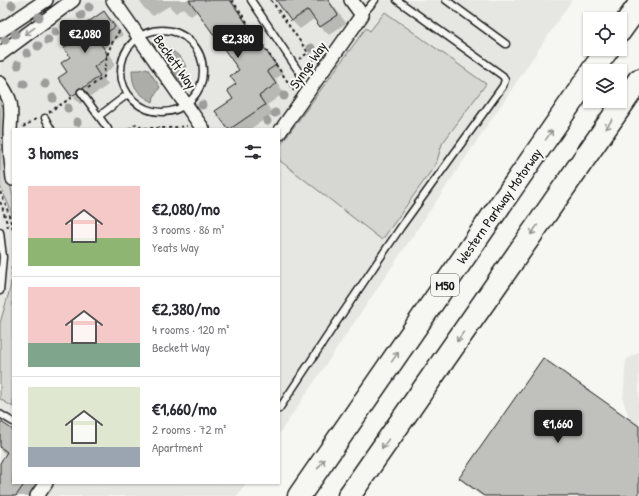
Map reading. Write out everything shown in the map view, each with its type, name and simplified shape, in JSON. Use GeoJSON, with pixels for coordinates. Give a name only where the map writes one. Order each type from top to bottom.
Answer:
{"type":"FeatureCollection","features":[{"type":"Feature","properties":{"kind":"highway"},"geometry":{"type":"LineString","coordinates":[[627,21],[639,5]]}},
{"type":"Feature","properties":{"kind":"highway"},"geometry":{"type":"LineString","coordinates":[[349,496],[639,80]]}},
{"type":"Feature","properties":{"kind":"highway","name":"Western Parkway Motorway"},"geometry":{"type":"LineString","coordinates":[[299,496],[583,84]]}},
{"type":"Feature","properties":{"kind":"street"},"geometry":{"type":"LineString","coordinates":[[0,31],[46,0]]}},
{"type":"Feature","properties":{"kind":"street"},"geometry":{"type":"LineString","coordinates":[[0,54],[73,0]]}},
{"type":"Feature","properties":{"kind":"street","name":"Beckett Way"},"geometry":{"type":"LineString","coordinates":[[113,0],[202,128]]}},
{"type":"Feature","properties":{"kind":"street"},"geometry":{"type":"LineString","coordinates":[[351,0],[362,15]]}},
{"type":"Feature","properties":{"kind":"street","name":"Synge Way"},"geometry":{"type":"LineString","coordinates":[[280,132],[362,15]]}},
{"type":"Feature","properties":{"kind":"street"},"geometry":{"type":"LineString","coordinates":[[0,83],[10,102],[12,170]]}},
{"type":"Feature","properties":{"kind":"street"},"geometry":{"type":"LineString","coordinates":[[37,496],[45,484]]}},
{"type":"Feature","properties":{"kind":"lane"},"geometry":{"type":"LineString","coordinates":[[251,0],[301,75]]}},
{"type":"Feature","properties":{"kind":"lane"},"geometry":{"type":"LineString","coordinates":[[362,15],[375,0]]}},
{"type":"Feature","properties":{"kind":"lane"},"geometry":{"type":"LineString","coordinates":[[280,407],[401,227],[503,86],[505,80],[503,76],[397,0]]}},
{"type":"Feature","properties":{"kind":"lane"},"geometry":{"type":"LineString","coordinates":[[446,0],[506,44]]}},
{"type":"Feature","properties":{"kind":"lane","name":"Beckett Way"},"geometry":{"type":"LineString","coordinates":[[161,30],[170,31],[186,38],[198,51],[203,67],[202,80],[197,92],[186,105],[172,111],[158,112],[138,104],[128,94],[122,80],[122,64],[131,44],[144,34],[161,30]]}},
{"type":"Feature","properties":{"kind":"lane"},"geometry":{"type":"LineString","coordinates":[[81,92],[107,128]]}},
{"type":"Feature","properties":{"kind":"lane"},"geometry":{"type":"LineString","coordinates":[[99,116],[128,94]]}},
{"type":"Feature","properties":{"kind":"lane"},"geometry":{"type":"LineString","coordinates":[[43,116],[50,128]]}},
{"type":"Feature","properties":{"kind":"lane"},"geometry":{"type":"LineString","coordinates":[[0,232],[3,257],[0,291]]}},
{"type":"Feature","properties":{"kind":"lane"},"geometry":{"type":"LineString","coordinates":[[0,414],[12,421]]}},
{"type":"Feature","properties":{"kind":"path"},"geometry":{"type":"LineString","coordinates":[[232,0],[295,93]]}},
{"type":"Feature","properties":{"kind":"path"},"geometry":{"type":"LineString","coordinates":[[271,0],[316,63]]}},
{"type":"Feature","properties":{"kind":"path"},"geometry":{"type":"LineString","coordinates":[[22,127],[43,116],[104,77],[105,63],[111,44],[121,28],[119,26]]}},
{"type":"Feature","properties":{"kind":"path"},"geometry":{"type":"LineString","coordinates":[[131,128],[136,124],[142,128]]}},
{"type":"Feature","properties":{"kind":"path"},"geometry":{"type":"LineString","coordinates":[[147,128],[189,126]]}},
{"type":"Feature","properties":{"kind":"path"},"geometry":{"type":"LineString","coordinates":[[0,192],[6,205],[12,226]]}},
{"type":"Feature","properties":{"kind":"shaded area"},"geometry":{"type":"Polygon","coordinates":[[[0,0],[572,0],[280,433],[280,128],[12,128],[12,484],[245,484],[237,496],[0,496],[0,0]]]}},
{"type":"Feature","properties":{"kind":"shaded area"},"geometry":{"type":"Polygon","coordinates":[[[385,12],[486,84],[442,144],[436,164],[382,240],[280,161],[280,146],[366,28],[370,31],[385,12]]]}},
{"type":"Feature","properties":{"kind":"shaded area"},"geometry":{"type":"Polygon","coordinates":[[[169,49],[179,56],[185,64],[186,74],[183,85],[163,57],[169,49]]]}},
{"type":"Feature","properties":{"kind":"shaded area"},"geometry":{"type":"Polygon","coordinates":[[[147,68],[160,87],[154,97],[153,102],[137,90],[132,76],[132,70],[147,68]]]}},
{"type":"Feature","properties":{"kind":"shaded area"},"geometry":{"type":"Polygon","coordinates":[[[0,96],[5,111],[7,172],[12,193],[12,215],[0,186],[0,96]]]}},
{"type":"Feature","properties":{"kind":"shaded area"},"geometry":{"type":"Polygon","coordinates":[[[12,281],[12,406],[0,399],[0,323],[12,281]]]}},
{"type":"Feature","properties":{"kind":"shaded area"},"geometry":{"type":"Polygon","coordinates":[[[639,352],[639,496],[611,496],[637,441],[623,400],[626,360],[639,352]]]}},
{"type":"Feature","properties":{"kind":"building"},"geometry":{"type":"Polygon","coordinates":[[[189,0],[230,0],[276,65],[267,71],[276,84],[259,96],[265,105],[231,128],[227,128],[215,111],[233,99],[227,90],[236,84],[230,76],[239,70],[189,0]]]}},
{"type":"Feature","properties":{"kind":"building"},"geometry":{"type":"Polygon","coordinates":[[[276,0],[328,0],[338,15],[320,27],[308,10],[291,21],[276,0]]]}},
{"type":"Feature","properties":{"kind":"building"},"geometry":{"type":"Polygon","coordinates":[[[104,11],[115,27],[97,39],[107,54],[106,58],[94,67],[100,76],[83,88],[79,88],[77,93],[71,96],[58,78],[67,72],[61,63],[70,57],[64,48],[72,42],[68,36],[104,11]]]}},
{"type":"Feature","properties":{"kind":"building"},"geometry":{"type":"Polygon","coordinates":[[[543,358],[639,426],[639,496],[484,496],[459,478],[543,358]]]}},
{"type":"Feature","properties":{"kind":"building"},"geometry":{"type":"Polygon","coordinates":[[[0,421],[12,429],[12,484],[24,484],[16,496],[0,496],[0,463],[7,452],[0,447],[0,421]]]}}]}
